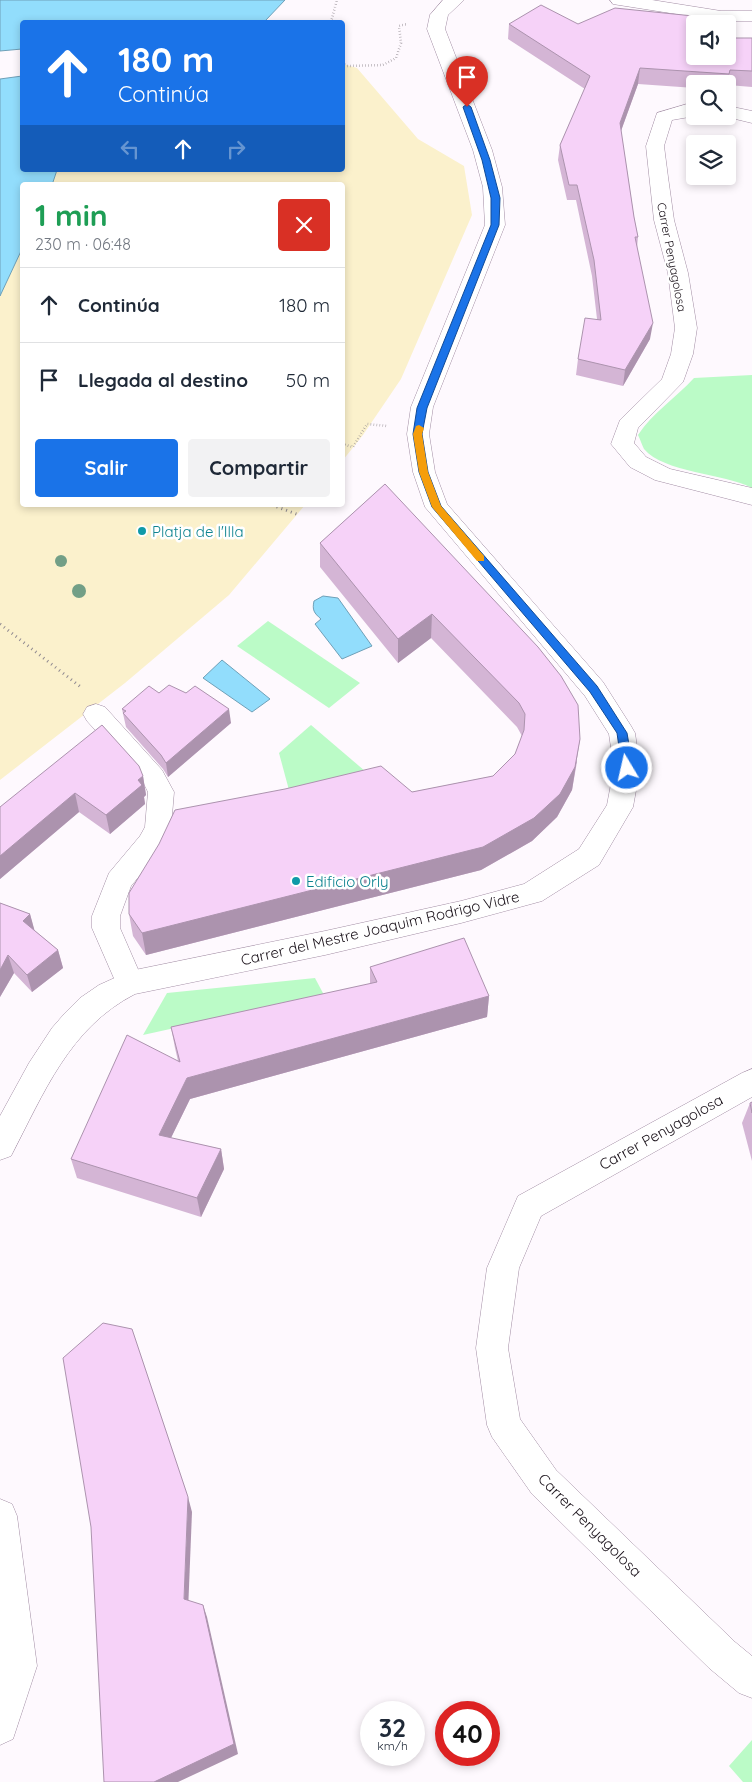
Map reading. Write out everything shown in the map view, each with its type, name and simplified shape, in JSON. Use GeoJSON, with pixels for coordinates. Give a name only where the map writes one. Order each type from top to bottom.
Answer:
{"type":"FeatureCollection","features":[{"type":"Feature","properties":{"kind":"street","name":"Carrer del Mestre Joaquim Rodrigo Vidre"},"geometry":{"type":"LineString","coordinates":[[0,1146],[48,1058],[67,1031],[90,1007],[108,994],[130,983],[325,943],[462,912],[532,893],[589,857],[620,807],[627,768],[622,733],[594,689],[437,507],[424,472],[418,434],[422,408],[495,225],[496,198],[486,160],[474,124],[440,40],[436,23],[442,8],[455,0]]}},
{"type":"Feature","properties":{"kind":"street"},"geometry":{"type":"LineString","coordinates":[[619,0],[721,16],[752,16]]}},
{"type":"Feature","properties":{"kind":"street","name":"Carrer Penyagolosa"},"geometry":{"type":"LineString","coordinates":[[686,110],[664,117],[655,146],[664,220],[678,273],[686,328],[682,354],[672,382],[628,424],[622,444],[638,462],[663,475],[752,497]]}},
{"type":"Feature","properties":{"kind":"street"},"geometry":{"type":"LineString","coordinates":[[736,114],[752,117]]}},
{"type":"Feature","properties":{"kind":"street"},"geometry":{"type":"LineString","coordinates":[[96,714],[153,777],[161,792],[158,827],[150,843],[119,882],[106,916],[106,928],[130,983]]}},
{"type":"Feature","properties":{"kind":"street","name":"Carrer Penyagolosa"},"geometry":{"type":"LineString","coordinates":[[752,1082],[529,1206],[503,1268],[492,1348],[504,1425],[544,1482],[722,1655],[752,1680]]}},
{"type":"Feature","properties":{"kind":"street"},"geometry":{"type":"LineString","coordinates":[[0,1516],[19,1666],[0,1726]]}},
{"type":"Feature","properties":{"kind":"path"},"geometry":{"type":"LineString","coordinates":[[332,20],[338,0]]}},
{"type":"Feature","properties":{"kind":"path"},"geometry":{"type":"LineString","coordinates":[[345,65],[383,65],[396,58],[401,43],[399,26],[407,24]]}},
{"type":"Feature","properties":{"kind":"path"},"geometry":{"type":"LineString","coordinates":[[345,445],[353,447],[367,424],[419,429]]}},
{"type":"Feature","properties":{"kind":"path"},"geometry":{"type":"LineString","coordinates":[[277,507],[299,515]]}},
{"type":"Feature","properties":{"kind":"path"},"geometry":{"type":"LineString","coordinates":[[0,624],[95,698],[96,714]]}},
{"type":"Feature","properties":{"kind":"green space"},"geometry":{"type":"Polygon","coordinates":[[[752,375],[752,488],[665,463],[653,457],[644,449],[638,435],[651,419],[694,378],[752,375]]]}},
{"type":"Feature","properties":{"kind":"green space"},"geometry":{"type":"Polygon","coordinates":[[[268,621],[360,683],[329,708],[237,646],[268,621]]]}},
{"type":"Feature","properties":{"kind":"green space"},"geometry":{"type":"Polygon","coordinates":[[[311,725],[379,783],[293,805],[279,753],[311,725]]]}},
{"type":"Feature","properties":{"kind":"green space"},"geometry":{"type":"Polygon","coordinates":[[[315,978],[324,995],[143,1035],[167,993],[315,978]]]}},
{"type":"Feature","properties":{"kind":"green space"},"geometry":{"type":"Polygon","coordinates":[[[752,1740],[752,1782],[743,1782],[729,1766],[752,1740]]]}},
{"type":"Feature","properties":{"kind":"sand"},"geometry":{"type":"Polygon","coordinates":[[[345,65],[357,68],[418,139],[464,166],[472,215],[401,379],[363,435],[345,458],[345,182],[53,182],[56,172],[345,172],[345,65]]]}},
{"type":"Feature","properties":{"kind":"sand","name":"Platja de l'Illa"},"geometry":{"type":"Polygon","coordinates":[[[20,253],[20,507],[303,507],[229,595],[125,683],[0,780],[0,296],[20,253]]]}},
{"type":"Feature","properties":{"kind":"water"},"geometry":{"type":"Polygon","coordinates":[[[0,0],[285,0],[266,20],[20,20],[20,49],[0,51],[0,0]]]}},
{"type":"Feature","properties":{"kind":"water"},"geometry":{"type":"Polygon","coordinates":[[[20,76],[20,172],[56,172],[53,182],[20,182],[20,253],[0,296],[0,79],[20,76]]]}},
{"type":"Feature","properties":{"kind":"water"},"geometry":{"type":"Polygon","coordinates":[[[323,596],[338,598],[372,646],[342,659],[315,624],[321,619],[314,611],[314,601],[323,596]]]}},
{"type":"Feature","properties":{"kind":"water"},"geometry":{"type":"Polygon","coordinates":[[[222,660],[270,699],[252,712],[203,678],[222,660]]]}},
{"type":"Feature","properties":{"kind":"building"},"geometry":{"type":"Polygon","coordinates":[[[541,5],[578,24],[615,8],[686,15],[686,65],[736,65],[736,38],[752,38],[752,71],[730,70],[729,74],[640,68],[620,123],[638,237],[635,237],[653,323],[625,370],[578,359],[585,318],[601,320],[594,260],[577,185],[569,185],[560,145],[590,76],[509,24],[541,5]]]}},
{"type":"Feature","properties":{"kind":"building"},"geometry":{"type":"Polygon","coordinates":[[[385,484],[538,647],[561,676],[578,705],[580,739],[575,767],[560,794],[534,818],[483,847],[142,933],[129,914],[129,893],[159,844],[175,810],[285,789],[381,766],[412,792],[493,776],[515,754],[524,730],[525,714],[519,703],[432,614],[398,639],[320,543],[385,484]]]}},
{"type":"Feature","properties":{"kind":"building"},"geometry":{"type":"Polygon","coordinates":[[[169,685],[186,693],[195,686],[229,709],[166,763],[123,713],[126,711],[122,709],[149,686],[159,693],[169,685]]]}},
{"type":"Feature","properties":{"kind":"building"},"geometry":{"type":"Polygon","coordinates":[[[102,725],[139,766],[143,776],[138,780],[142,785],[106,815],[75,793],[0,856],[0,807],[102,725]]]}},
{"type":"Feature","properties":{"kind":"building"},"geometry":{"type":"Polygon","coordinates":[[[0,903],[30,914],[23,921],[58,950],[27,975],[8,955],[0,970],[0,903]]]}},
{"type":"Feature","properties":{"kind":"building"},"geometry":{"type":"Polygon","coordinates":[[[464,938],[489,996],[187,1078],[159,1135],[221,1149],[197,1198],[71,1159],[127,1035],[180,1062],[171,1027],[377,982],[370,967],[464,938]]]}},
{"type":"Feature","properties":{"kind":"building"},"geometry":{"type":"Polygon","coordinates":[[[103,1323],[132,1329],[188,1497],[184,1599],[203,1605],[234,1744],[154,1782],[104,1782],[91,1527],[63,1358],[103,1323]]]}},
{"type":"Feature","properties":{"kind":"slow traffic"},"geometry":{"type":"LineString","coordinates":[[419,428],[418,434],[424,472],[437,507],[481,559]]}},
{"type":"Feature","properties":{"kind":"place","name":"Platja de l'Illa"},"geometry":{"type":"Point","coordinates":[142,531]}},
{"type":"Feature","properties":{"kind":"place","name":"Edificio Orly"},"geometry":{"type":"Point","coordinates":[296,881]}},
{"type":"Feature","properties":{"kind":"route"},"geometry":{"type":"LineString","coordinates":[[467,107],[486,160],[496,198],[495,225],[422,408],[418,434],[424,472],[437,507],[594,689],[622,733],[627,768]]}}]}
